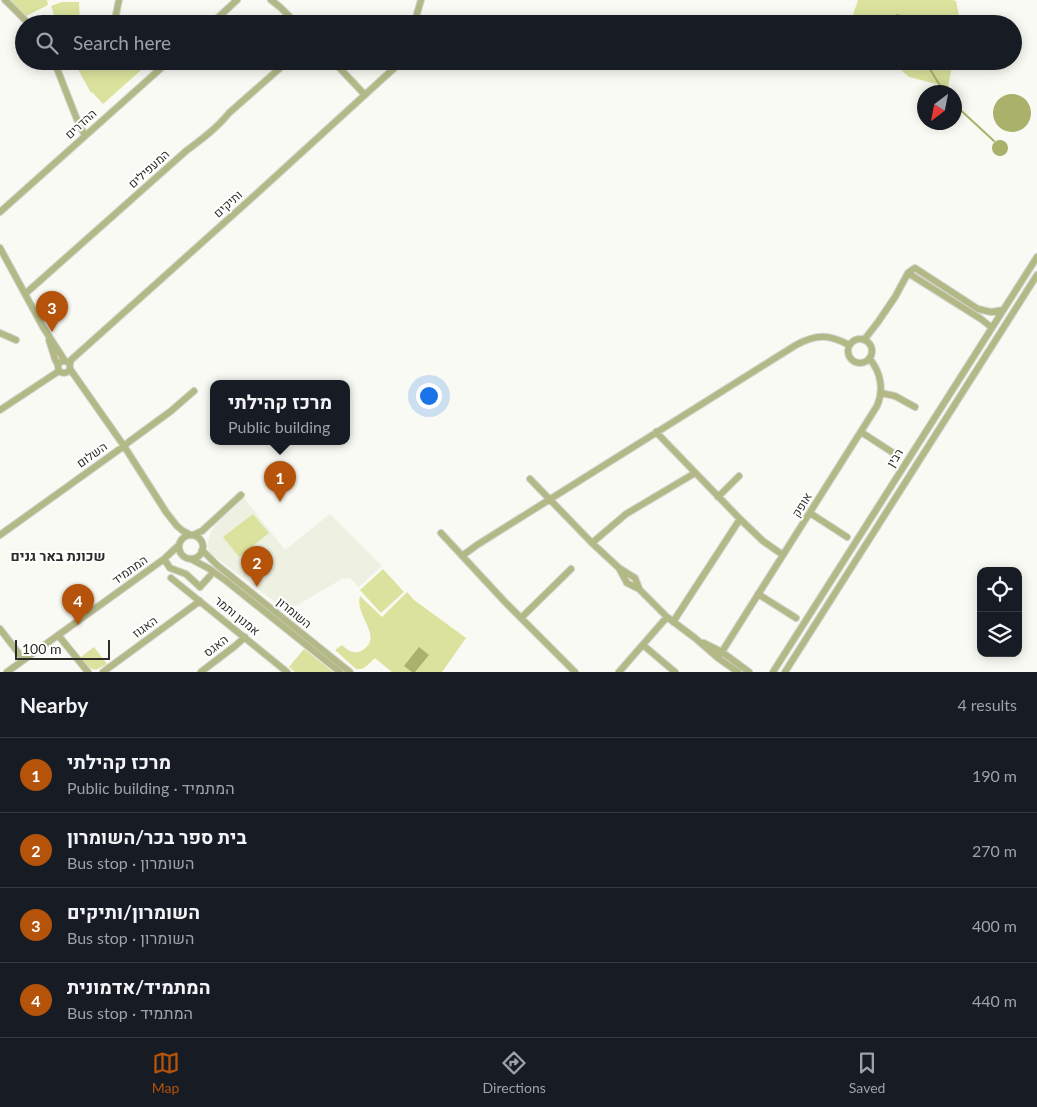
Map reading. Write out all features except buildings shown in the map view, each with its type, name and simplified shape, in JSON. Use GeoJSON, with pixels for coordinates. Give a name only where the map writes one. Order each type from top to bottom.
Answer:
{"type":"FeatureCollection","features":[{"type":"Feature","properties":{"kind":"street"},"geometry":{"type":"LineString","coordinates":[[5,0],[22,15]]}},
{"type":"Feature","properties":{"kind":"street"},"geometry":{"type":"LineString","coordinates":[[116,15],[119,0]]}},
{"type":"Feature","properties":{"kind":"street"},"geometry":{"type":"LineString","coordinates":[[271,0],[280,3],[290,15]]}},
{"type":"Feature","properties":{"kind":"street"},"geometry":{"type":"LineString","coordinates":[[417,15],[421,0]]}},
{"type":"Feature","properties":{"kind":"street"},"geometry":{"type":"LineString","coordinates":[[221,15],[236,1]]}},
{"type":"Feature","properties":{"kind":"street"},"geometry":{"type":"LineString","coordinates":[[58,70],[76,117],[86,136]]}},
{"type":"Feature","properties":{"kind":"street","name":"ההדרים"},"geometry":{"type":"LineString","coordinates":[[0,212],[158,70]]}},
{"type":"Feature","properties":{"kind":"street","name":"המעפילים"},"geometry":{"type":"LineString","coordinates":[[25,294],[186,151],[223,121],[229,113],[278,70]]}},
{"type":"Feature","properties":{"kind":"street"},"geometry":{"type":"LineString","coordinates":[[341,70],[365,95]]}},
{"type":"Feature","properties":{"kind":"street","name":"ותיקים"},"geometry":{"type":"LineString","coordinates":[[68,366],[71,360],[392,70]]}},
{"type":"Feature","properties":{"kind":"street","name":"ההדרים"},"geometry":{"type":"LineString","coordinates":[[0,208],[9,204]]}},
{"type":"Feature","properties":{"kind":"street"},"geometry":{"type":"LineString","coordinates":[[0,249],[49,336],[124,446],[166,512],[183,531],[200,539],[202,547]]}},
{"type":"Feature","properties":{"kind":"street","name":"רבין"},"geometry":{"type":"LineString","coordinates":[[773,672],[1037,257]]}},
{"type":"Feature","properties":{"kind":"street"},"geometry":{"type":"LineString","coordinates":[[864,340],[915,268],[978,309],[992,312],[1003,310]]}},
{"type":"Feature","properties":{"kind":"street"},"geometry":{"type":"LineString","coordinates":[[911,274],[981,319],[991,328]]}},
{"type":"Feature","properties":{"kind":"street","name":"רבין"},"geometry":{"type":"LineString","coordinates":[[785,672],[1037,275]]}},
{"type":"Feature","properties":{"kind":"street"},"geometry":{"type":"LineString","coordinates":[[870,344],[878,322]]}},
{"type":"Feature","properties":{"kind":"street"},"geometry":{"type":"LineString","coordinates":[[0,333],[16,340]]}},
{"type":"Feature","properties":{"kind":"street"},"geometry":{"type":"LineString","coordinates":[[49,336],[58,368],[63,374],[68,366]]}},
{"type":"Feature","properties":{"kind":"street"},"geometry":{"type":"LineString","coordinates":[[462,556],[656,432],[805,340],[815,336],[830,337],[849,345]]}},
{"type":"Feature","properties":{"kind":"street"},"geometry":{"type":"LineString","coordinates":[[857,339],[864,340],[870,344],[872,353],[870,359],[863,364],[853,362],[848,354],[849,345],[857,339]]}},
{"type":"Feature","properties":{"kind":"street"},"geometry":{"type":"LineString","coordinates":[[870,359],[875,365],[880,380],[881,393],[895,396],[915,407]]}},
{"type":"Feature","properties":{"kind":"street"},"geometry":{"type":"LineString","coordinates":[[0,410],[58,368],[61,362],[68,366]]}},
{"type":"Feature","properties":{"kind":"street","name":"השלום"},"geometry":{"type":"LineString","coordinates":[[0,535],[124,446],[171,411],[194,391]]}},
{"type":"Feature","properties":{"kind":"street","name":"אופק"},"geometry":{"type":"LineString","coordinates":[[720,655],[877,406],[881,393]]}},
{"type":"Feature","properties":{"kind":"street"},"geometry":{"type":"LineString","coordinates":[[656,432],[740,519],[783,555]]}},
{"type":"Feature","properties":{"kind":"street"},"geometry":{"type":"LineString","coordinates":[[861,432],[898,456]]}},
{"type":"Feature","properties":{"kind":"street"},"geometry":{"type":"LineString","coordinates":[[592,543],[626,514],[695,473]]}},
{"type":"Feature","properties":{"kind":"street"},"geometry":{"type":"LineString","coordinates":[[718,497],[739,476]]}},
{"type":"Feature","properties":{"kind":"street"},"geometry":{"type":"LineString","coordinates":[[530,479],[619,568],[627,583],[639,589],[667,617],[694,638],[750,672]]}},
{"type":"Feature","properties":{"kind":"street"},"geometry":{"type":"LineString","coordinates":[[180,543],[186,536],[202,531],[241,495]]}},
{"type":"Feature","properties":{"kind":"street"},"geometry":{"type":"LineString","coordinates":[[810,513],[846,537]]}},
{"type":"Feature","properties":{"kind":"street"},"geometry":{"type":"LineString","coordinates":[[673,622],[740,519]]}},
{"type":"Feature","properties":{"kind":"street"},"geometry":{"type":"LineString","coordinates":[[177,526],[181,535],[181,553],[188,558],[199,555],[210,523]]}},
{"type":"Feature","properties":{"kind":"street"},"geometry":{"type":"LineString","coordinates":[[441,533],[575,672]]}},
{"type":"Feature","properties":{"kind":"street","name":"המתמיד"},"geometry":{"type":"LineString","coordinates":[[7,672],[166,558],[180,543]]}},
{"type":"Feature","properties":{"kind":"street","name":"השומרון"},"geometry":{"type":"LineString","coordinates":[[202,547],[216,565],[350,672]]}},
{"type":"Feature","properties":{"kind":"street"},"geometry":{"type":"LineString","coordinates":[[166,558],[170,568],[186,574],[200,587],[210,576]]}},
{"type":"Feature","properties":{"kind":"street","name":"המתמיד"},"geometry":{"type":"LineString","coordinates":[[166,558],[188,558]]}},
{"type":"Feature","properties":{"kind":"street","name":"השומרון"},"geometry":{"type":"LineString","coordinates":[[188,558],[201,563],[225,580],[340,672]]}},
{"type":"Feature","properties":{"kind":"street"},"geometry":{"type":"LineString","coordinates":[[521,618],[571,569]]}},
{"type":"Feature","properties":{"kind":"street","name":"אמנון ותמר"},"geometry":{"type":"LineString","coordinates":[[171,578],[288,672]]}},
{"type":"Feature","properties":{"kind":"street"},"geometry":{"type":"LineString","coordinates":[[758,594],[796,618]]}},
{"type":"Feature","properties":{"kind":"street","name":"האגוז"},"geometry":{"type":"LineString","coordinates":[[104,672],[200,601]]}},
{"type":"Feature","properties":{"kind":"street"},"geometry":{"type":"LineString","coordinates":[[620,672],[667,617]]}},
{"type":"Feature","properties":{"kind":"street"},"geometry":{"type":"LineString","coordinates":[[0,629],[24,660]]}},
{"type":"Feature","properties":{"kind":"street"},"geometry":{"type":"LineString","coordinates":[[58,635],[88,672]]}},
{"type":"Feature","properties":{"kind":"street","name":"האגס"},"geometry":{"type":"LineString","coordinates":[[201,672],[245,637]]}},
{"type":"Feature","properties":{"kind":"street"},"geometry":{"type":"LineString","coordinates":[[643,645],[675,672]]}},
{"type":"Feature","properties":{"kind":"street"},"geometry":{"type":"LineString","coordinates":[[720,655],[738,672]]}},
{"type":"Feature","properties":{"kind":"shaded area"},"geometry":{"type":"Polygon","coordinates":[[[7,0],[47,0],[48,5],[28,15],[22,15],[7,0]]]}},
{"type":"Feature","properties":{"kind":"shaded area"},"geometry":{"type":"Polygon","coordinates":[[[858,0],[952,0],[956,1],[959,15],[853,15],[858,0]]]}},
{"type":"Feature","properties":{"kind":"shaded area"},"geometry":{"type":"Polygon","coordinates":[[[62,2],[79,2],[80,15],[54,15],[51,6],[62,2]]]}},
{"type":"Feature","properties":{"kind":"shaded area"},"geometry":{"type":"Polygon","coordinates":[[[78,70],[141,70],[103,104],[91,93],[78,70]]]}},
{"type":"Feature","properties":{"kind":"shaded area"},"geometry":{"type":"Polygon","coordinates":[[[901,70],[951,70],[948,85],[940,85],[909,77],[901,70]]]}},
{"type":"Feature","properties":{"kind":"shaded area"},"geometry":{"type":"Polygon","coordinates":[[[1012,94],[1026,99],[1031,113],[1026,127],[1012,132],[998,127],[993,113],[998,99],[1012,94]]]}},
{"type":"Feature","properties":{"kind":"shaded area"},"geometry":{"type":"Polygon","coordinates":[[[997,140],[1003,140],[1008,145],[1006,154],[997,156],[992,151],[992,145],[997,140]]]}},
{"type":"Feature","properties":{"kind":"shaded area"},"geometry":{"type":"Polygon","coordinates":[[[244,498],[285,550],[330,514],[382,566],[359,587],[350,578],[342,579],[287,611],[210,553],[207,546],[215,525],[244,498]]]}},
{"type":"Feature","properties":{"kind":"shaded area"},"geometry":{"type":"Polygon","coordinates":[[[253,514],[269,533],[239,557],[223,537],[253,514]]]}},
{"type":"Feature","properties":{"kind":"shaded area"},"geometry":{"type":"Polygon","coordinates":[[[383,569],[404,592],[381,613],[360,590],[383,569]]]}},
{"type":"Feature","properties":{"kind":"shaded area"},"geometry":{"type":"Polygon","coordinates":[[[407,592],[414,600],[466,638],[442,672],[392,672],[375,658],[364,668],[356,669],[335,650],[342,645],[349,651],[357,652],[363,650],[369,644],[370,632],[359,603],[360,596],[382,617],[407,592]]]}},
{"type":"Feature","properties":{"kind":"shaded area"},"geometry":{"type":"Polygon","coordinates":[[[94,647],[107,664],[96,670],[90,668],[81,657],[94,647]]]}},
{"type":"Feature","properties":{"kind":"shaded area"},"geometry":{"type":"Polygon","coordinates":[[[419,647],[429,655],[415,672],[412,672],[404,666],[419,647]]]}},
{"type":"Feature","properties":{"kind":"shaded area"},"geometry":{"type":"Polygon","coordinates":[[[304,649],[333,672],[295,672],[289,667],[304,649]]]}},
{"type":"Feature","properties":{"kind":"waterway"},"geometry":{"type":"LineString","coordinates":[[931,70],[940,85]]}},
{"type":"Feature","properties":{"kind":"waterway"},"geometry":{"type":"LineString","coordinates":[[962,111],[994,141]]}},
{"type":"Feature","properties":{"kind":"place","name":"השומרון/ותיקים"},"geometry":{"type":"Point","coordinates":[52,332]}},
{"type":"Feature","properties":{"kind":"place","name":"מרכז קהילתי"},"geometry":{"type":"Point","coordinates":[280,502]}},
{"type":"Feature","properties":{"kind":"place","name":"בית ספר בכר/השומרון"},"geometry":{"type":"Point","coordinates":[257,587]}},
{"type":"Feature","properties":{"kind":"place","name":"המתמיד/אדמונית"},"geometry":{"type":"Point","coordinates":[78,625]}},
{"type":"Feature","properties":{"kind":"district","name":"שכונת באר גנים"},"geometry":{"type":"Point","coordinates":[58,556]}}]}
